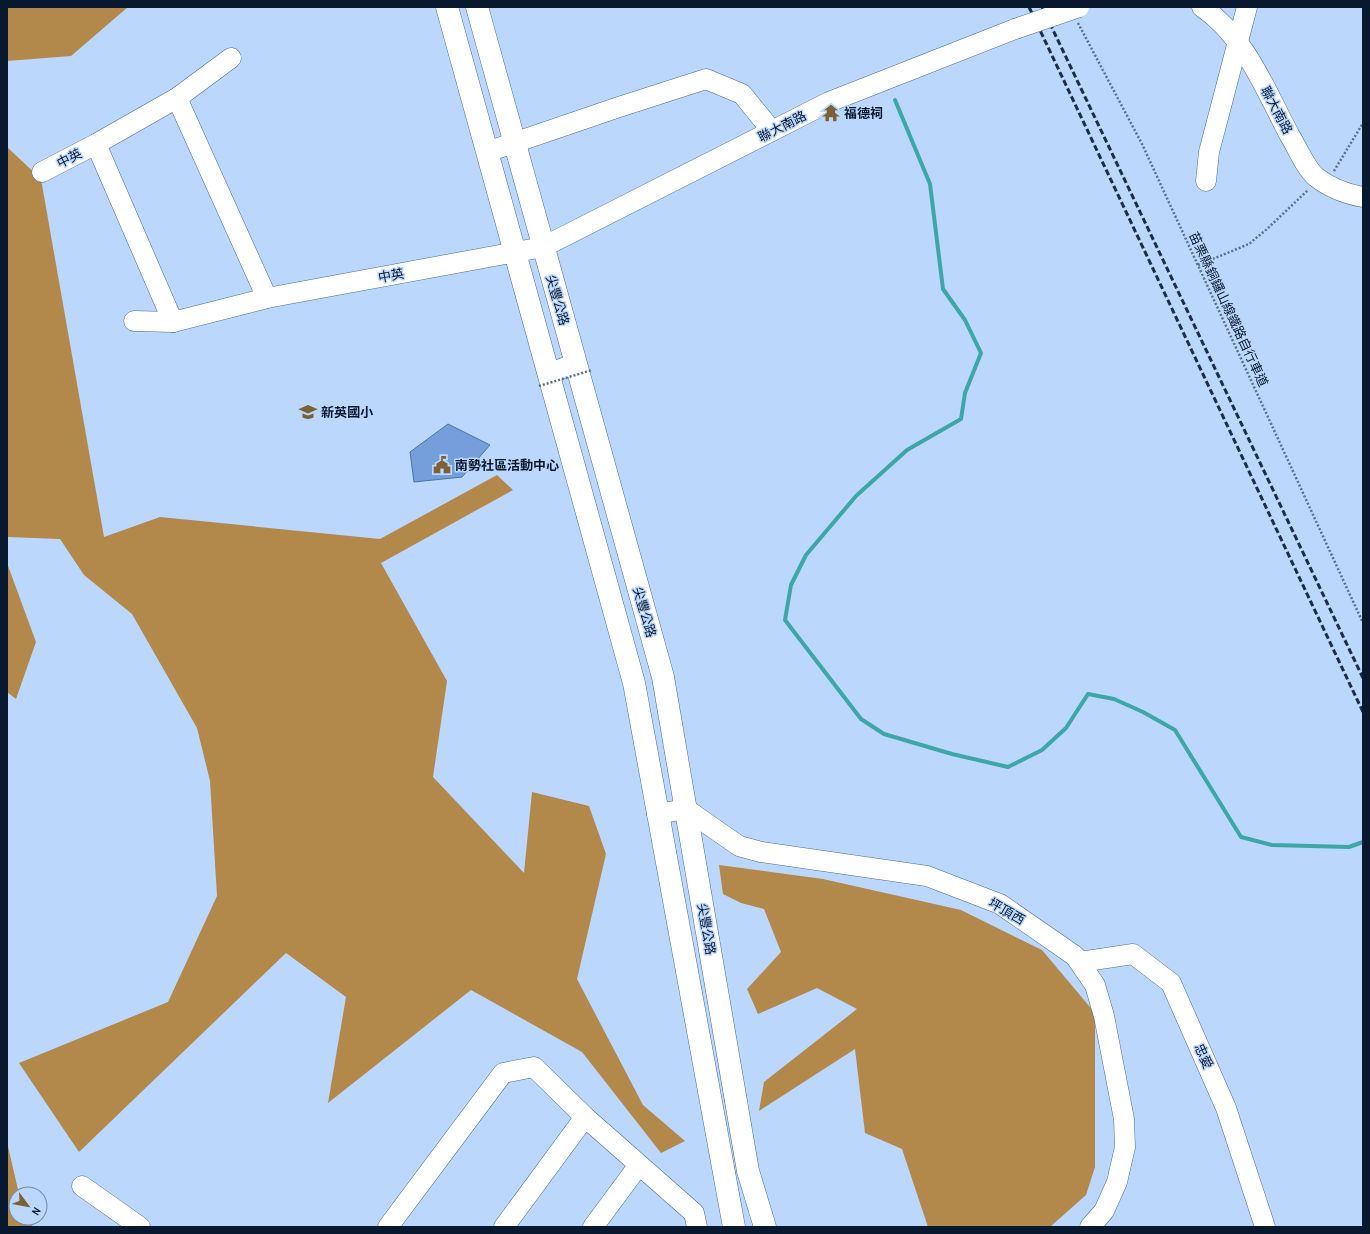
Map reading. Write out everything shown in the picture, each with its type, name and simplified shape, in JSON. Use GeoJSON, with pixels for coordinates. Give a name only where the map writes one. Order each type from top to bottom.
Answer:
{"type":"FeatureCollection","features":[{"type":"Feature","properties":{"kind":"main road"},"geometry":{"type":"LineString","coordinates":[[447,7],[515,252],[544,380],[634,683],[729,1226]]}},
{"type":"Feature","properties":{"kind":"main road","name":"尖豐公路"},"geometry":{"type":"LineString","coordinates":[[477,7],[543,247],[584,366],[663,677],[748,1171],[765,1227]]}},
{"type":"Feature","properties":{"kind":"street","name":"聯大南路"},"geometry":{"type":"LineString","coordinates":[[1202,7],[1215,16],[1229,30],[1252,64],[1301,156],[1315,176],[1344,193],[1363,197]]}},
{"type":"Feature","properties":{"kind":"street"},"geometry":{"type":"LineString","coordinates":[[1206,181],[1209,152],[1247,7]]}},
{"type":"Feature","properties":{"kind":"street","name":"聯大南路"},"geometry":{"type":"LineString","coordinates":[[515,252],[543,247],[829,102],[1015,29],[1079,12]]}},
{"type":"Feature","properties":{"kind":"street","name":"中英"},"geometry":{"type":"LineString","coordinates":[[42,172],[96,144],[177,98],[231,58]]}},
{"type":"Feature","properties":{"kind":"street"},"geometry":{"type":"LineString","coordinates":[[487,152],[706,79],[742,94],[772,131]]}},
{"type":"Feature","properties":{"kind":"street"},"geometry":{"type":"LineString","coordinates":[[177,98],[267,298]]}},
{"type":"Feature","properties":{"kind":"street","name":"中英"},"geometry":{"type":"LineString","coordinates":[[96,144],[173,322]]}},
{"type":"Feature","properties":{"kind":"street","name":"中英"},"geometry":{"type":"LineString","coordinates":[[134,321],[173,322],[267,298],[515,252]]}},
{"type":"Feature","properties":{"kind":"street"},"geometry":{"type":"LineString","coordinates":[[544,380],[584,366]]}},
{"type":"Feature","properties":{"kind":"street"},"geometry":{"type":"LineString","coordinates":[[657,814],[686,809]]}},
{"type":"Feature","properties":{"kind":"street","name":"坪頂西"},"geometry":{"type":"LineString","coordinates":[[686,809],[739,846],[761,852],[927,876],[1000,904],[1075,956],[1095,985],[1104,1016],[1124,1119],[1125,1147],[1114,1190],[1104,1211],[1090,1227]]}},
{"type":"Feature","properties":{"kind":"street","name":"忠愛"},"geometry":{"type":"LineString","coordinates":[[1080,962],[1133,954],[1171,982],[1226,1108],[1265,1227]]}},
{"type":"Feature","properties":{"kind":"street"},"geometry":{"type":"LineString","coordinates":[[388,1227],[503,1073],[534,1067],[585,1117],[639,1165],[691,1222]]}},
{"type":"Feature","properties":{"kind":"street"},"geometry":{"type":"LineString","coordinates":[[504,1227],[585,1117]]}},
{"type":"Feature","properties":{"kind":"street"},"geometry":{"type":"LineString","coordinates":[[592,1227],[639,1165]]}},
{"type":"Feature","properties":{"kind":"street"},"geometry":{"type":"LineString","coordinates":[[82,1186],[140,1227]]}},
{"type":"Feature","properties":{"kind":"path","name":"苗栗縣銅鑼山線鐵路自行車道"},"geometry":{"type":"LineString","coordinates":[[1079,12],[1142,144],[1363,623]]}},
{"type":"Feature","properties":{"kind":"path"},"geometry":{"type":"LineString","coordinates":[[1198,265],[1249,244],[1267,229],[1305,191],[1327,183],[1363,123]]}},
{"type":"Feature","properties":{"kind":"path"},"geometry":{"type":"LineString","coordinates":[[544,380],[584,366]]}},
{"type":"Feature","properties":{"kind":"shaded area"},"geometry":{"type":"Polygon","coordinates":[[[7,7],[128,7],[71,56],[7,61],[7,7]]]}},
{"type":"Feature","properties":{"kind":"shaded area"},"geometry":{"type":"Polygon","coordinates":[[[7,147],[41,179],[104,537],[160,517],[380,539],[497,475],[513,490],[381,563],[447,681],[433,777],[524,873],[532,792],[589,806],[606,854],[577,979],[643,1105],[685,1141],[661,1153],[582,1052],[471,990],[328,1103],[346,997],[286,953],[79,1152],[19,1063],[168,1002],[217,896],[210,781],[197,728],[132,614],[84,575],[60,539],[7,537],[7,147]]]}},
{"type":"Feature","properties":{"kind":"shaded area"},"geometry":{"type":"Polygon","coordinates":[[[7,563],[36,642],[16,699],[7,692],[7,563]]]}},
{"type":"Feature","properties":{"kind":"shaded area"},"geometry":{"type":"Polygon","coordinates":[[[719,865],[823,879],[961,910],[1042,950],[1095,1013],[1095,1167],[1086,1195],[1050,1227],[928,1227],[902,1149],[865,1133],[855,1049],[759,1111],[764,1082],[857,1009],[817,988],[758,1014],[747,989],[781,952],[764,909],[741,903],[723,894],[719,865]]]}},
{"type":"Feature","properties":{"kind":"shaded area"},"geometry":{"type":"Polygon","coordinates":[[[7,1142],[17,1186],[8,1186],[8,1226],[35,1227],[7,1227],[7,1142]]]}},
{"type":"Feature","properties":{"kind":"building","name":"南勢社區活動中心"},"geometry":{"type":"Polygon","coordinates":[[[448,424],[490,445],[462,477],[414,482],[410,452],[448,424]]]}},
{"type":"Feature","properties":{"kind":"waterway"},"geometry":{"type":"LineString","coordinates":[[895,100],[930,184],[943,289],[965,320],[981,353],[965,393],[961,419],[907,450],[856,496],[806,555],[791,585],[785,620],[861,719],[884,734],[952,754],[1008,767],[1042,750],[1066,728],[1088,694],[1114,699],[1143,712],[1175,730],[1241,837],[1272,845],[1349,847],[1363,842]]}},
{"type":"Feature","properties":{"kind":"railway"},"geometry":{"type":"LineString","coordinates":[[1029,7],[1363,712]]}},
{"type":"Feature","properties":{"kind":"railway"},"geometry":{"type":"LineString","coordinates":[[1042,7],[1363,678]]}},
{"type":"Feature","properties":{"kind":"place","name":"福德祠"},"geometry":{"type":"Point","coordinates":[831,113]}},
{"type":"Feature","properties":{"kind":"place","name":"新英國小"},"geometry":{"type":"Point","coordinates":[308,412]}},
{"type":"Feature","properties":{"kind":"place","name":"南勢社區活動中心"},"geometry":{"type":"Point","coordinates":[442,465]}}]}
